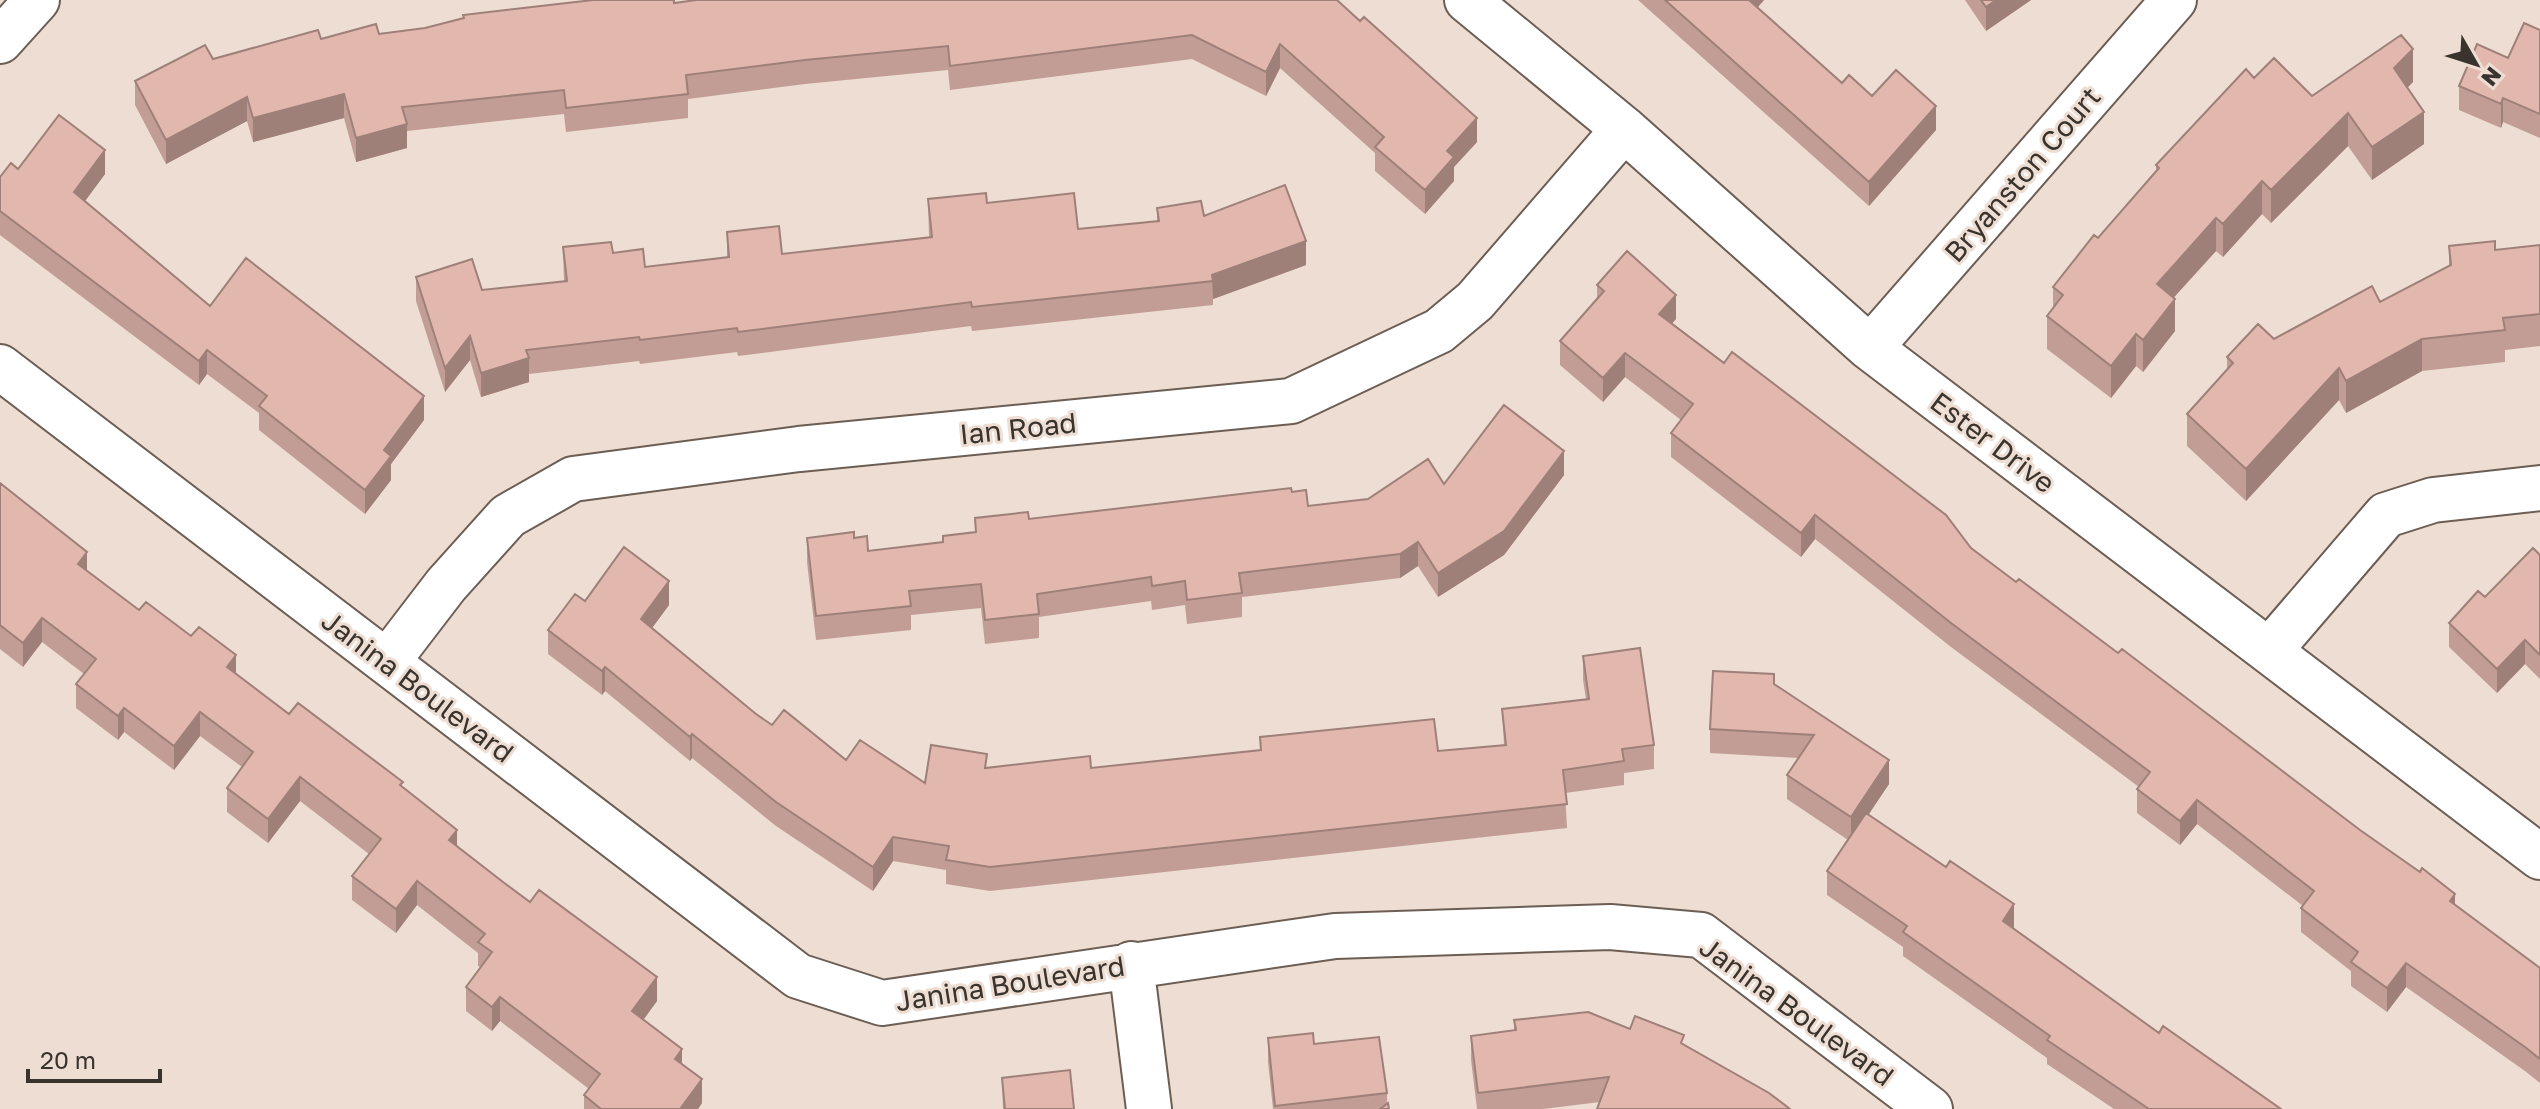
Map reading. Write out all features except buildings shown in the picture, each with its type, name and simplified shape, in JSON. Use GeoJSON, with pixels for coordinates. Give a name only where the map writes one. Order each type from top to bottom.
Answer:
{"type":"FeatureCollection","features":[{"type":"Feature","properties":{"kind":"street"},"geometry":{"type":"LineString","coordinates":[[0,41],[37,0]]}},
{"type":"Feature","properties":{"kind":"street","name":"Ester Drive"},"geometry":{"type":"LineString","coordinates":[[1467,0],[1624,129],[1870,348],[2540,857]]}},
{"type":"Feature","properties":{"kind":"street","name":"Bryanston Court"},"geometry":{"type":"LineString","coordinates":[[1870,348],[2174,0]]}},
{"type":"Feature","properties":{"kind":"street","name":"Ian Road"},"geometry":{"type":"LineString","coordinates":[[387,662],[446,585],[508,516],[573,479],[799,449],[1291,401],[1439,331],[1475,301],[1624,129]]}},
{"type":"Feature","properties":{"kind":"street","name":"Janina Boulevard"},"geometry":{"type":"LineString","coordinates":[[0,367],[798,976],[882,1003],[1335,936],[1610,927],[1701,935],[1930,1109]]}},
{"type":"Feature","properties":{"kind":"street"},"geometry":{"type":"LineString","coordinates":[[2269,651],[2386,515],[2433,500],[2540,488]]}},
{"type":"Feature","properties":{"kind":"street"},"geometry":{"type":"LineString","coordinates":[[1131,964],[1149,1109]]}}]}
